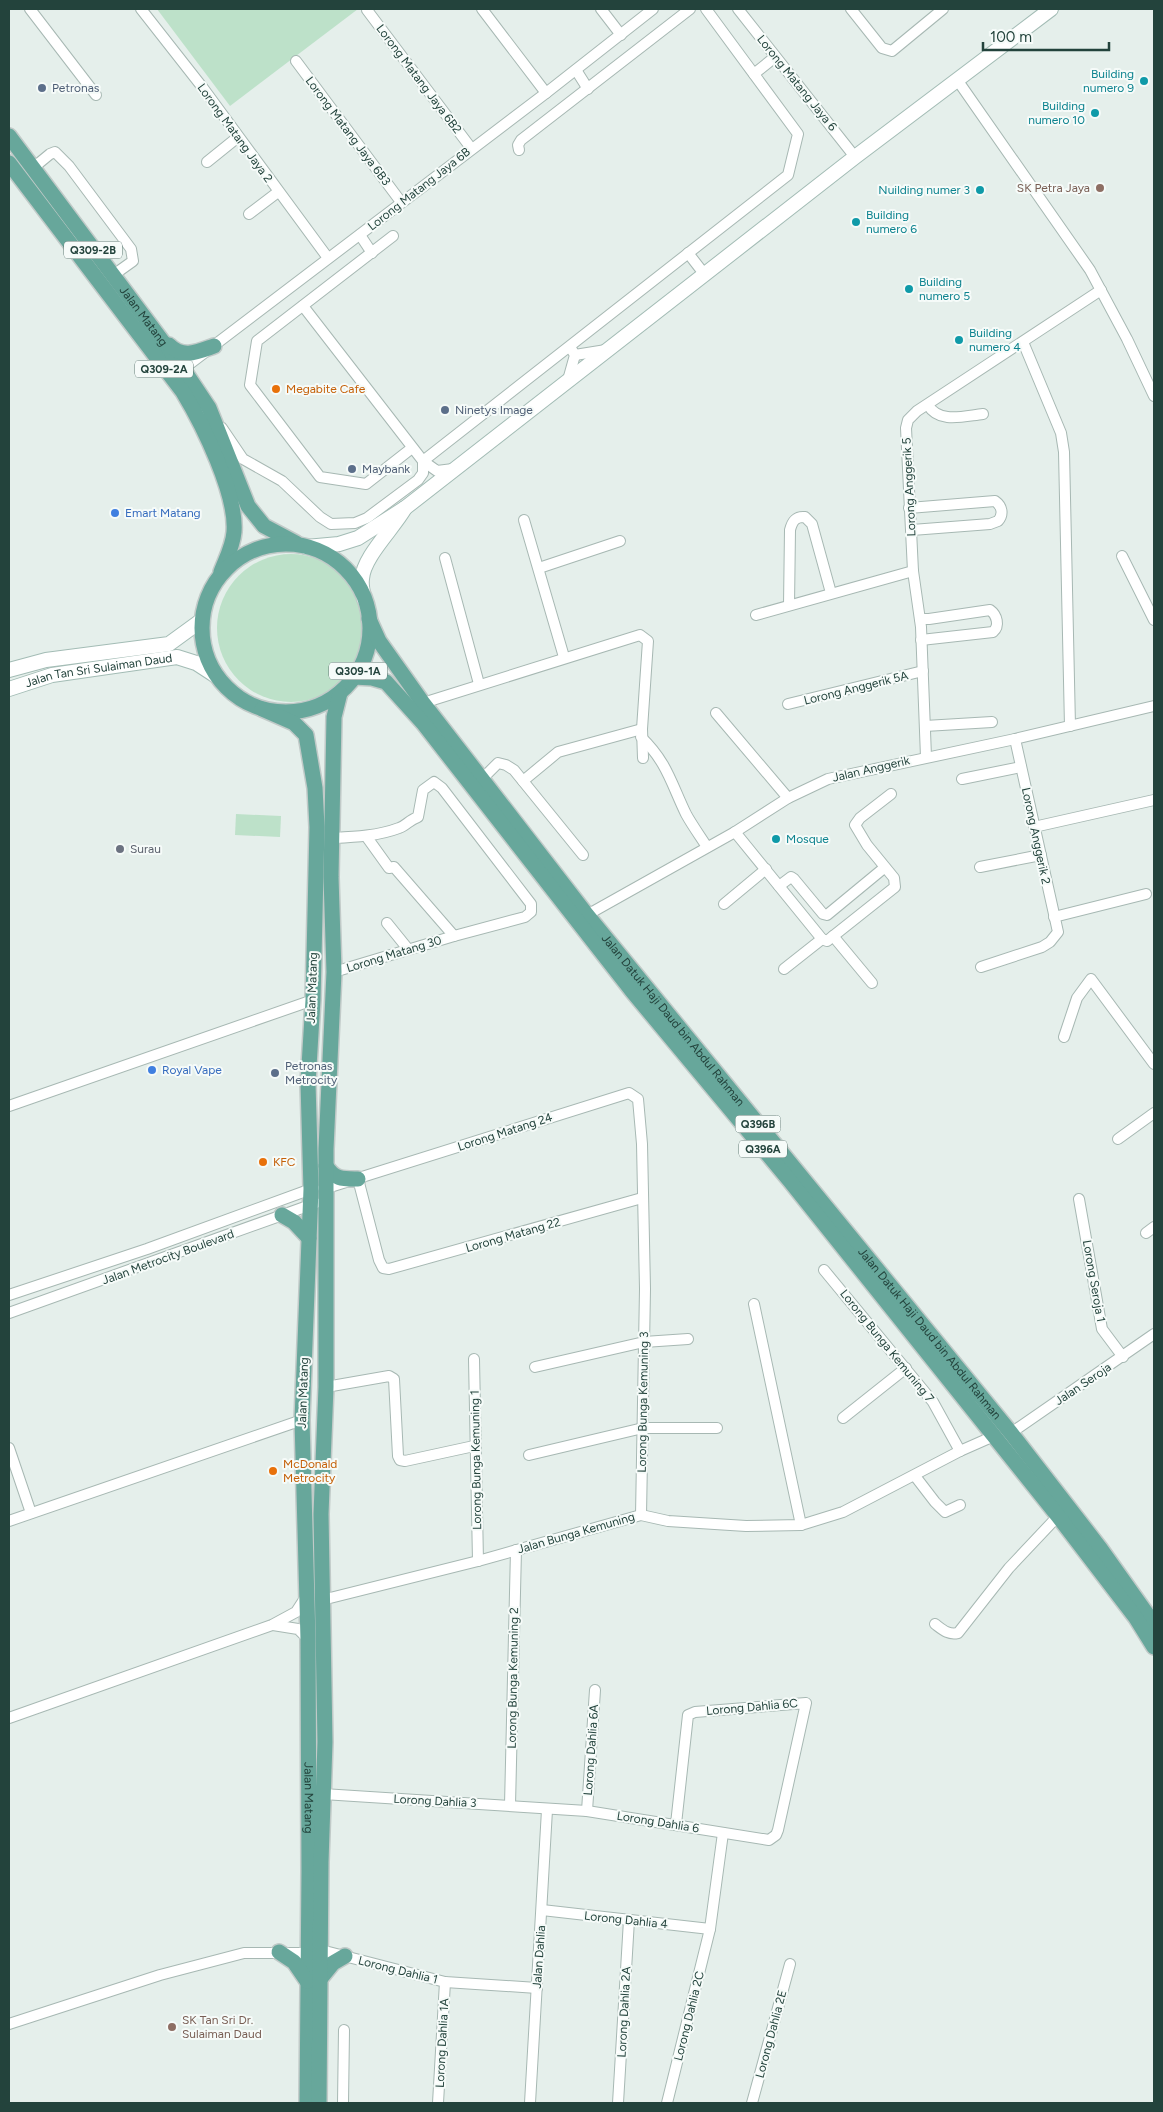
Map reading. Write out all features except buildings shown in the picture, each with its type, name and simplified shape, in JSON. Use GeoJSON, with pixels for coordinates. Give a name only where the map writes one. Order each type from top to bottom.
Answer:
{"type":"FeatureCollection","features":[{"type":"Feature","properties":{"kind":"main road","name":"Jalan Matang"},"geometry":{"type":"LineString","coordinates":[[9,136],[183,369],[205,403],[248,506],[264,526],[303,546]]}},
{"type":"Feature","properties":{"kind":"main road","name":"Jalan Matang"},"geometry":{"type":"LineString","coordinates":[[9,163],[183,392],[198,416],[218,462],[235,516],[232,545],[218,578]]}},
{"type":"Feature","properties":{"kind":"main road"},"geometry":{"type":"LineString","coordinates":[[26,185],[28,179],[25,166],[30,164]]}},
{"type":"Feature","properties":{"kind":"main road"},"geometry":{"type":"LineString","coordinates":[[154,330],[175,351],[182,354],[190,354],[214,346]]}},
{"type":"Feature","properties":{"kind":"main road"},"geometry":{"type":"LineString","coordinates":[[183,369],[182,380],[203,415],[213,437],[218,462]]}},
{"type":"Feature","properties":{"kind":"main road","name":"Q309-1A"},"geometry":{"type":"LineString","coordinates":[[275,545],[303,546],[325,554],[342,566],[355,581],[364,599],[369,619],[370,637],[366,654],[354,677],[340,693],[325,703],[308,710],[289,712],[262,709],[236,696],[216,676],[204,649],[202,620],[209,594],[218,578],[236,560],[250,552],[275,545]]}},
{"type":"Feature","properties":{"kind":"main road","name":"Jalan Datuk Haji Daud bin Abdul Rahman"},"geometry":{"type":"LineString","coordinates":[[369,619],[378,641],[423,703],[587,915],[1011,1433],[1100,1548],[1154,1624]]}},
{"type":"Feature","properties":{"kind":"main road","name":"Jalan Datuk Haji Daud bin Abdul Rahman"},"geometry":{"type":"LineString","coordinates":[[354,677],[372,678],[386,682],[423,723],[632,991],[790,1181],[1058,1516],[1136,1618],[1154,1647]]}},
{"type":"Feature","properties":{"kind":"main road","name":"Jalan Matang"},"geometry":{"type":"LineString","coordinates":[[314,1951],[320,1928],[324,1794],[325,1709],[321,1514],[326,1387],[326,1166],[334,972],[331,877],[334,717],[340,693]]}},
{"type":"Feature","properties":{"kind":"main road","name":"Jalan Matang"},"geometry":{"type":"LineString","coordinates":[[262,709],[294,723],[306,735],[315,788],[317,827],[313,1000],[308,1083],[311,1189],[302,1420],[308,1639],[309,1871],[314,1951],[307,2103]]}},
{"type":"Feature","properties":{"kind":"main road"},"geometry":{"type":"LineString","coordinates":[[326,1166],[331,1175],[337,1179],[358,1179]]}},
{"type":"Feature","properties":{"kind":"main road"},"geometry":{"type":"LineString","coordinates":[[282,1216],[294,1222],[309,1238]]}},
{"type":"Feature","properties":{"kind":"main road"},"geometry":{"type":"LineString","coordinates":[[279,1952],[294,1962],[313,1980],[332,1963],[345,1956]]}},
{"type":"Feature","properties":{"kind":"main road","name":"Jalan Matang"},"geometry":{"type":"LineString","coordinates":[[313,1980],[319,2103]]}},
{"type":"Feature","properties":{"kind":"street"},"geometry":{"type":"LineString","coordinates":[[30,9],[96,95]]}},
{"type":"Feature","properties":{"kind":"street","name":"Lorong Matang Jaya 2"},"geometry":{"type":"LineString","coordinates":[[141,9],[328,258]]}},
{"type":"Feature","properties":{"kind":"street"},"geometry":{"type":"LineString","coordinates":[[482,9],[546,93]]}},
{"type":"Feature","properties":{"kind":"street"},"geometry":{"type":"LineString","coordinates":[[601,9],[621,35]]}},
{"type":"Feature","properties":{"kind":"street","name":"Lorong Matang Jaya 6B"},"geometry":{"type":"LineString","coordinates":[[183,369],[471,148],[546,93],[653,9]]}},
{"type":"Feature","properties":{"kind":"street"},"geometry":{"type":"LineString","coordinates":[[519,150],[518,145],[521,140],[690,9]]}},
{"type":"Feature","properties":{"kind":"street"},"geometry":{"type":"LineString","coordinates":[[423,461],[572,351],[688,253],[788,175],[798,134],[706,9]]}},
{"type":"Feature","properties":{"kind":"street","name":"Lorong Matang Jaya 6"},"geometry":{"type":"LineString","coordinates":[[738,9],[856,157]]}},
{"type":"Feature","properties":{"kind":"street"},"geometry":{"type":"LineString","coordinates":[[851,9],[882,48],[892,51],[943,9]]}},
{"type":"Feature","properties":{"kind":"street"},"geometry":{"type":"LineString","coordinates":[[303,546],[339,544],[358,538],[405,508],[856,157],[1051,9]]}},
{"type":"Feature","properties":{"kind":"street","name":"Lorong Matang Jaya 6B2"},"geometry":{"type":"LineString","coordinates":[[367,10],[471,148]]}},
{"type":"Feature","properties":{"kind":"street"},"geometry":{"type":"LineString","coordinates":[[754,74],[775,57]]}},
{"type":"Feature","properties":{"kind":"street","name":"Lorong Matang Jaya 6B3"},"geometry":{"type":"LineString","coordinates":[[296,61],[401,202]]}},
{"type":"Feature","properties":{"kind":"street"},"geometry":{"type":"LineString","coordinates":[[576,70],[588,89]]}},
{"type":"Feature","properties":{"kind":"street"},"geometry":{"type":"LineString","coordinates":[[958,81],[1073,244],[1101,290],[1154,396]]}},
{"type":"Feature","properties":{"kind":"street"},"geometry":{"type":"LineString","coordinates":[[207,162],[238,137]]}},
{"type":"Feature","properties":{"kind":"street"},"geometry":{"type":"LineString","coordinates":[[30,164],[55,152],[69,166],[131,249],[133,261],[112,276]]}},
{"type":"Feature","properties":{"kind":"street"},"geometry":{"type":"LineString","coordinates":[[249,214],[278,192]]}},
{"type":"Feature","properties":{"kind":"street"},"geometry":{"type":"LineString","coordinates":[[360,235],[372,253]]}},
{"type":"Feature","properties":{"kind":"street"},"geometry":{"type":"LineString","coordinates":[[393,236],[257,342],[250,385],[320,477],[366,484],[412,448]]}},
{"type":"Feature","properties":{"kind":"street"},"geometry":{"type":"LineString","coordinates":[[688,253],[705,275]]}},
{"type":"Feature","properties":{"kind":"street","name":"Lorong Anggerik 5"},"geometry":{"type":"LineString","coordinates":[[926,757],[920,618],[913,570],[912,530],[909,508],[906,428],[908,420],[1101,290]]}},
{"type":"Feature","properties":{"kind":"street"},"geometry":{"type":"LineString","coordinates":[[303,306],[423,461],[437,471],[453,469]]}},
{"type":"Feature","properties":{"kind":"street"},"geometry":{"type":"LineString","coordinates":[[1023,342],[1061,433],[1064,452],[1070,726]]}},
{"type":"Feature","properties":{"kind":"street"},"geometry":{"type":"LineString","coordinates":[[214,346],[197,367],[195,377],[205,403],[243,459],[282,481],[320,517],[331,524],[355,523],[376,513],[418,480],[423,473],[423,461]]}},
{"type":"Feature","properties":{"kind":"street"},"geometry":{"type":"LineString","coordinates":[[572,351],[607,350]]}},
{"type":"Feature","properties":{"kind":"street"},"geometry":{"type":"LineString","coordinates":[[568,380],[572,351]]}},
{"type":"Feature","properties":{"kind":"street"},"geometry":{"type":"LineString","coordinates":[[928,405],[932,413],[941,418],[983,414]]}},
{"type":"Feature","properties":{"kind":"street"},"geometry":{"type":"LineString","coordinates":[[909,508],[991,501],[1000,506],[1002,514],[998,521],[990,524],[912,530]]}},
{"type":"Feature","properties":{"kind":"street"},"geometry":{"type":"LineString","coordinates":[[364,599],[362,579],[366,565],[397,524],[405,508]]}},
{"type":"Feature","properties":{"kind":"street"},"geometry":{"type":"LineString","coordinates":[[790,605],[790,530],[793,522],[799,517],[805,517],[812,524],[831,593]]}},
{"type":"Feature","properties":{"kind":"street"},"geometry":{"type":"LineString","coordinates":[[524,520],[564,657]]}},
{"type":"Feature","properties":{"kind":"street"},"geometry":{"type":"LineString","coordinates":[[539,568],[620,541]]}},
{"type":"Feature","properties":{"kind":"street"},"geometry":{"type":"LineString","coordinates":[[1122,556],[1154,620]]}},
{"type":"Feature","properties":{"kind":"street"},"geometry":{"type":"LineString","coordinates":[[445,558],[479,684]]}},
{"type":"Feature","properties":{"kind":"street"},"geometry":{"type":"LineString","coordinates":[[756,615],[913,570]]}},
{"type":"Feature","properties":{"kind":"street"},"geometry":{"type":"LineString","coordinates":[[920,618],[929,619],[990,610],[996,616],[997,623],[993,632],[921,640]]}},
{"type":"Feature","properties":{"kind":"street","name":"Jalan Tan Sri Sulaiman Daud"},"geometry":{"type":"LineString","coordinates":[[9,670],[46,660],[169,644],[202,620]]}},
{"type":"Feature","properties":{"kind":"street"},"geometry":{"type":"LineString","coordinates":[[423,703],[564,657],[640,635],[645,636],[648,640],[642,733],[643,758]]}},
{"type":"Feature","properties":{"kind":"street","name":"Jalan Tan Sri Sulaiman Daud"},"geometry":{"type":"LineString","coordinates":[[9,689],[52,675],[177,658],[196,663],[216,676]]}},
{"type":"Feature","properties":{"kind":"street","name":"Lorong Anggerik 5A"},"geometry":{"type":"LineString","coordinates":[[788,704],[923,671]]}},
{"type":"Feature","properties":{"kind":"street","name":"Jalan Anggerik"},"geometry":{"type":"LineString","coordinates":[[587,915],[735,832],[788,798],[828,779],[1015,739],[1154,706]]}},
{"type":"Feature","properties":{"kind":"street"},"geometry":{"type":"LineString","coordinates":[[716,713],[788,798]]}},
{"type":"Feature","properties":{"kind":"street"},"geometry":{"type":"LineString","coordinates":[[925,726],[992,722]]}},
{"type":"Feature","properties":{"kind":"street"},"geometry":{"type":"LineString","coordinates":[[524,781],[558,752],[642,733]]}},
{"type":"Feature","properties":{"kind":"street"},"geometry":{"type":"LineString","coordinates":[[642,733],[666,767],[687,815],[707,847]]}},
{"type":"Feature","properties":{"kind":"street","name":"Lorong Anggerik 2"},"geometry":{"type":"LineString","coordinates":[[981,966],[1042,947],[1050,942],[1058,932],[1015,739]]}},
{"type":"Feature","properties":{"kind":"street"},"geometry":{"type":"LineString","coordinates":[[482,779],[495,766],[502,763],[514,770],[583,855]]}},
{"type":"Feature","properties":{"kind":"street"},"geometry":{"type":"LineString","coordinates":[[962,779],[1021,767]]}},
{"type":"Feature","properties":{"kind":"street","name":"Lorong Matang 30"},"geometry":{"type":"LineString","coordinates":[[334,972],[408,949],[525,917],[531,912],[531,904],[442,788],[434,782],[423,790],[418,817],[408,820],[401,828],[366,836]]}},
{"type":"Feature","properties":{"kind":"street"},"geometry":{"type":"LineString","coordinates":[[735,832],[822,939],[827,941],[895,887],[894,878],[884,868],[855,825],[860,818],[891,794]]}},
{"type":"Feature","properties":{"kind":"street"},"geometry":{"type":"LineString","coordinates":[[1034,827],[1154,800]]}},
{"type":"Feature","properties":{"kind":"street"},"geometry":{"type":"LineString","coordinates":[[333,838],[366,836],[389,868],[394,867],[454,936]]}},
{"type":"Feature","properties":{"kind":"street"},"geometry":{"type":"LineString","coordinates":[[980,867],[1041,855]]}},
{"type":"Feature","properties":{"kind":"street"},"geometry":{"type":"LineString","coordinates":[[779,886],[788,879],[794,879],[823,914],[826,915],[884,868]]}},
{"type":"Feature","properties":{"kind":"street"},"geometry":{"type":"LineString","coordinates":[[724,904],[766,869]]}},
{"type":"Feature","properties":{"kind":"street"},"geometry":{"type":"LineString","coordinates":[[1054,917],[1146,894]]}},
{"type":"Feature","properties":{"kind":"street"},"geometry":{"type":"LineString","coordinates":[[387,923],[408,949]]}},
{"type":"Feature","properties":{"kind":"street"},"geometry":{"type":"LineString","coordinates":[[833,936],[872,983]]}},
{"type":"Feature","properties":{"kind":"street"},"geometry":{"type":"LineString","coordinates":[[784,970],[822,939]]}},
{"type":"Feature","properties":{"kind":"street"},"geometry":{"type":"LineString","coordinates":[[1064,1038],[1076,998],[1091,979],[1154,1064]]}},
{"type":"Feature","properties":{"kind":"street"},"geometry":{"type":"LineString","coordinates":[[9,1106],[313,1000]]}},
{"type":"Feature","properties":{"kind":"street","name":"Lorong Matang 24"},"geometry":{"type":"LineString","coordinates":[[326,1191],[358,1179],[629,1093],[638,1099],[642,1144]]}},
{"type":"Feature","properties":{"kind":"street"},"geometry":{"type":"LineString","coordinates":[[1118,1139],[1154,1113]]}},
{"type":"Feature","properties":{"kind":"street","name":"Lorong Bunga Kemuning 3"},"geometry":{"type":"LineString","coordinates":[[641,1515],[645,1289],[642,1144]]}},
{"type":"Feature","properties":{"kind":"street","name":"Lorong Matang 22"},"geometry":{"type":"LineString","coordinates":[[358,1179],[379,1260],[383,1268],[389,1269],[459,1251],[642,1198]]}},
{"type":"Feature","properties":{"kind":"street","name":"Jalan Metrocity Boulevard"},"geometry":{"type":"LineString","coordinates":[[9,1295],[192,1233],[311,1189],[326,1191]]}},
{"type":"Feature","properties":{"kind":"street","name":"Jalan Metrocity Boulevard"},"geometry":{"type":"LineString","coordinates":[[9,1313],[282,1216],[310,1204],[326,1191]]}},
{"type":"Feature","properties":{"kind":"street","name":"Lorong Seroja 1"},"geometry":{"type":"LineString","coordinates":[[1079,1199],[1102,1329],[1123,1357]]}},
{"type":"Feature","properties":{"kind":"street"},"geometry":{"type":"LineString","coordinates":[[192,1233],[197,1247]]}},
{"type":"Feature","properties":{"kind":"street","name":"Lorong Bunga Kemuning 7"},"geometry":{"type":"LineString","coordinates":[[824,1270],[933,1402],[960,1451]]}},
{"type":"Feature","properties":{"kind":"street"},"geometry":{"type":"LineString","coordinates":[[754,1304],[801,1525]]}},
{"type":"Feature","properties":{"kind":"street","name":"Jalan Seroja"},"geometry":{"type":"LineString","coordinates":[[1011,1433],[1154,1334]]}},
{"type":"Feature","properties":{"kind":"street"},"geometry":{"type":"LineString","coordinates":[[535,1368],[644,1342],[688,1340]]}},
{"type":"Feature","properties":{"kind":"street","name":"Lorong Bunga Kemuning 1"},"geometry":{"type":"LineString","coordinates":[[474,1359],[474,1446],[478,1561]]}},
{"type":"Feature","properties":{"kind":"street"},"geometry":{"type":"LineString","coordinates":[[843,1418],[906,1368]]}},
{"type":"Feature","properties":{"kind":"street"},"geometry":{"type":"LineString","coordinates":[[326,1387],[389,1376],[394,1379],[398,1456],[400,1460],[405,1461],[474,1446]]}},
{"type":"Feature","properties":{"kind":"street"},"geometry":{"type":"LineString","coordinates":[[9,1521],[302,1420]]}},
{"type":"Feature","properties":{"kind":"street"},"geometry":{"type":"LineString","coordinates":[[529,1455],[643,1428],[717,1428]]}},
{"type":"Feature","properties":{"kind":"street","name":"Jalan Bunga Kemuning"},"geometry":{"type":"LineString","coordinates":[[322,1600],[478,1561],[641,1515],[668,1521],[746,1526],[801,1525],[843,1512],[960,1451],[994,1436]]}},
{"type":"Feature","properties":{"kind":"street"},"geometry":{"type":"LineString","coordinates":[[9,1448],[31,1513]]}},
{"type":"Feature","properties":{"kind":"street"},"geometry":{"type":"LineString","coordinates":[[915,1476],[934,1502],[945,1512],[960,1505]]}},
{"type":"Feature","properties":{"kind":"street"},"geometry":{"type":"LineString","coordinates":[[935,1624],[945,1632],[958,1633],[1009,1568],[1058,1516]]}},
{"type":"Feature","properties":{"kind":"street","name":"Lorong Bunga Kemuning 2"},"geometry":{"type":"LineString","coordinates":[[510,1805],[516,1550]]}},
{"type":"Feature","properties":{"kind":"street"},"geometry":{"type":"LineString","coordinates":[[9,1718],[272,1625],[296,1612],[307,1595]]}},
{"type":"Feature","properties":{"kind":"street"},"geometry":{"type":"LineString","coordinates":[[272,1625],[298,1629],[308,1639]]}},
{"type":"Feature","properties":{"kind":"street","name":"Lorong Dahlia 6A"},"geometry":{"type":"LineString","coordinates":[[586,1811],[595,1690]]}},
{"type":"Feature","properties":{"kind":"street","name":"Lorong Dahlia 6C"},"geometry":{"type":"LineString","coordinates":[[676,1824],[688,1715],[695,1712],[806,1702],[778,1830],[776,1835],[769,1840]]}},
{"type":"Feature","properties":{"kind":"street","name":"Lorong Dahlia 3"},"geometry":{"type":"LineString","coordinates":[[324,1794],[510,1805],[547,1810]]}},
{"type":"Feature","properties":{"kind":"street","name":"Lorong Dahlia 6"},"geometry":{"type":"LineString","coordinates":[[547,1810],[586,1811],[769,1840]]}},
{"type":"Feature","properties":{"kind":"street","name":"Jalan Dahlia"},"geometry":{"type":"LineString","coordinates":[[530,2103],[547,1810]]}},
{"type":"Feature","properties":{"kind":"street","name":"Lorong Dahlia 2C"},"geometry":{"type":"LineString","coordinates":[[667,2103],[710,1929],[723,1833]]}},
{"type":"Feature","properties":{"kind":"street","name":"Lorong Dahlia 4"},"geometry":{"type":"LineString","coordinates":[[542,1910],[710,1929]]}},
{"type":"Feature","properties":{"kind":"street","name":"Lorong Dahlia 2A"},"geometry":{"type":"LineString","coordinates":[[618,2103],[629,1920]]}},
{"type":"Feature","properties":{"kind":"street","name":"Lorong Dahlia 1"},"geometry":{"type":"LineString","coordinates":[[9,2024],[160,1975],[244,1953],[314,1951],[345,1956],[445,1982],[537,1988]]}},
{"type":"Feature","properties":{"kind":"street","name":"Lorong Dahlia 2E"},"geometry":{"type":"LineString","coordinates":[[752,2103],[790,1964]]}},
{"type":"Feature","properties":{"kind":"street","name":"Lorong Dahlia 1A"},"geometry":{"type":"LineString","coordinates":[[438,2103],[445,1982]]}},
{"type":"Feature","properties":{"kind":"street"},"geometry":{"type":"LineString","coordinates":[[343,2103],[344,2030]]}},
{"type":"Feature","properties":{"kind":"green space"},"geometry":{"type":"Polygon","coordinates":[[[157,9],[358,9],[230,106],[157,9]]]}},
{"type":"Feature","properties":{"kind":"green space"},"geometry":{"type":"Polygon","coordinates":[[[291,554],[319,560],[343,576],[359,600],[365,628],[359,656],[343,680],[319,696],[291,702],[263,696],[239,680],[223,656],[217,628],[223,600],[239,576],[263,560],[291,554]]]}},
{"type":"Feature","properties":{"kind":"green space"},"geometry":{"type":"Polygon","coordinates":[[[236,814],[281,816],[280,837],[235,835],[236,814]]]}},
{"type":"Feature","properties":{"kind":"place","name":"Building numero 9"},"geometry":{"type":"Point","coordinates":[1144,81]}},
{"type":"Feature","properties":{"kind":"place","name":"Petronas"},"geometry":{"type":"Point","coordinates":[42,88]}},
{"type":"Feature","properties":{"kind":"place","name":"Building numero 10"},"geometry":{"type":"Point","coordinates":[1095,113]}},
{"type":"Feature","properties":{"kind":"place","name":"SK Petra Jaya"},"geometry":{"type":"Point","coordinates":[1100,188]}},
{"type":"Feature","properties":{"kind":"place","name":"Nuilding numer 3"},"geometry":{"type":"Point","coordinates":[980,190]}},
{"type":"Feature","properties":{"kind":"place","name":"Building numero 6"},"geometry":{"type":"Point","coordinates":[856,222]}},
{"type":"Feature","properties":{"kind":"place","name":"Building numero 5"},"geometry":{"type":"Point","coordinates":[909,289]}},
{"type":"Feature","properties":{"kind":"place","name":"Building numero 4"},"geometry":{"type":"Point","coordinates":[959,340]}},
{"type":"Feature","properties":{"kind":"place","name":"Megabite Cafe"},"geometry":{"type":"Point","coordinates":[276,389]}},
{"type":"Feature","properties":{"kind":"place","name":"Ninetys Image"},"geometry":{"type":"Point","coordinates":[445,410]}},
{"type":"Feature","properties":{"kind":"place","name":"Maybank"},"geometry":{"type":"Point","coordinates":[352,469]}},
{"type":"Feature","properties":{"kind":"place","name":"Emart Matang"},"geometry":{"type":"Point","coordinates":[115,513]}},
{"type":"Feature","properties":{"kind":"place","name":"Mosque"},"geometry":{"type":"Point","coordinates":[776,839]}},
{"type":"Feature","properties":{"kind":"place","name":"Surau"},"geometry":{"type":"Point","coordinates":[120,849]}},
{"type":"Feature","properties":{"kind":"place","name":"Royal Vape"},"geometry":{"type":"Point","coordinates":[152,1070]}},
{"type":"Feature","properties":{"kind":"place","name":"Petronas Metrocity"},"geometry":{"type":"Point","coordinates":[275,1073]}},
{"type":"Feature","properties":{"kind":"place","name":"KFC"},"geometry":{"type":"Point","coordinates":[263,1162]}},
{"type":"Feature","properties":{"kind":"place","name":"McDonald Metrocity"},"geometry":{"type":"Point","coordinates":[273,1471]}},
{"type":"Feature","properties":{"kind":"place","name":"SK Tan Sri Dr. Sulaiman Daud"},"geometry":{"type":"Point","coordinates":[172,2027]}}]}
